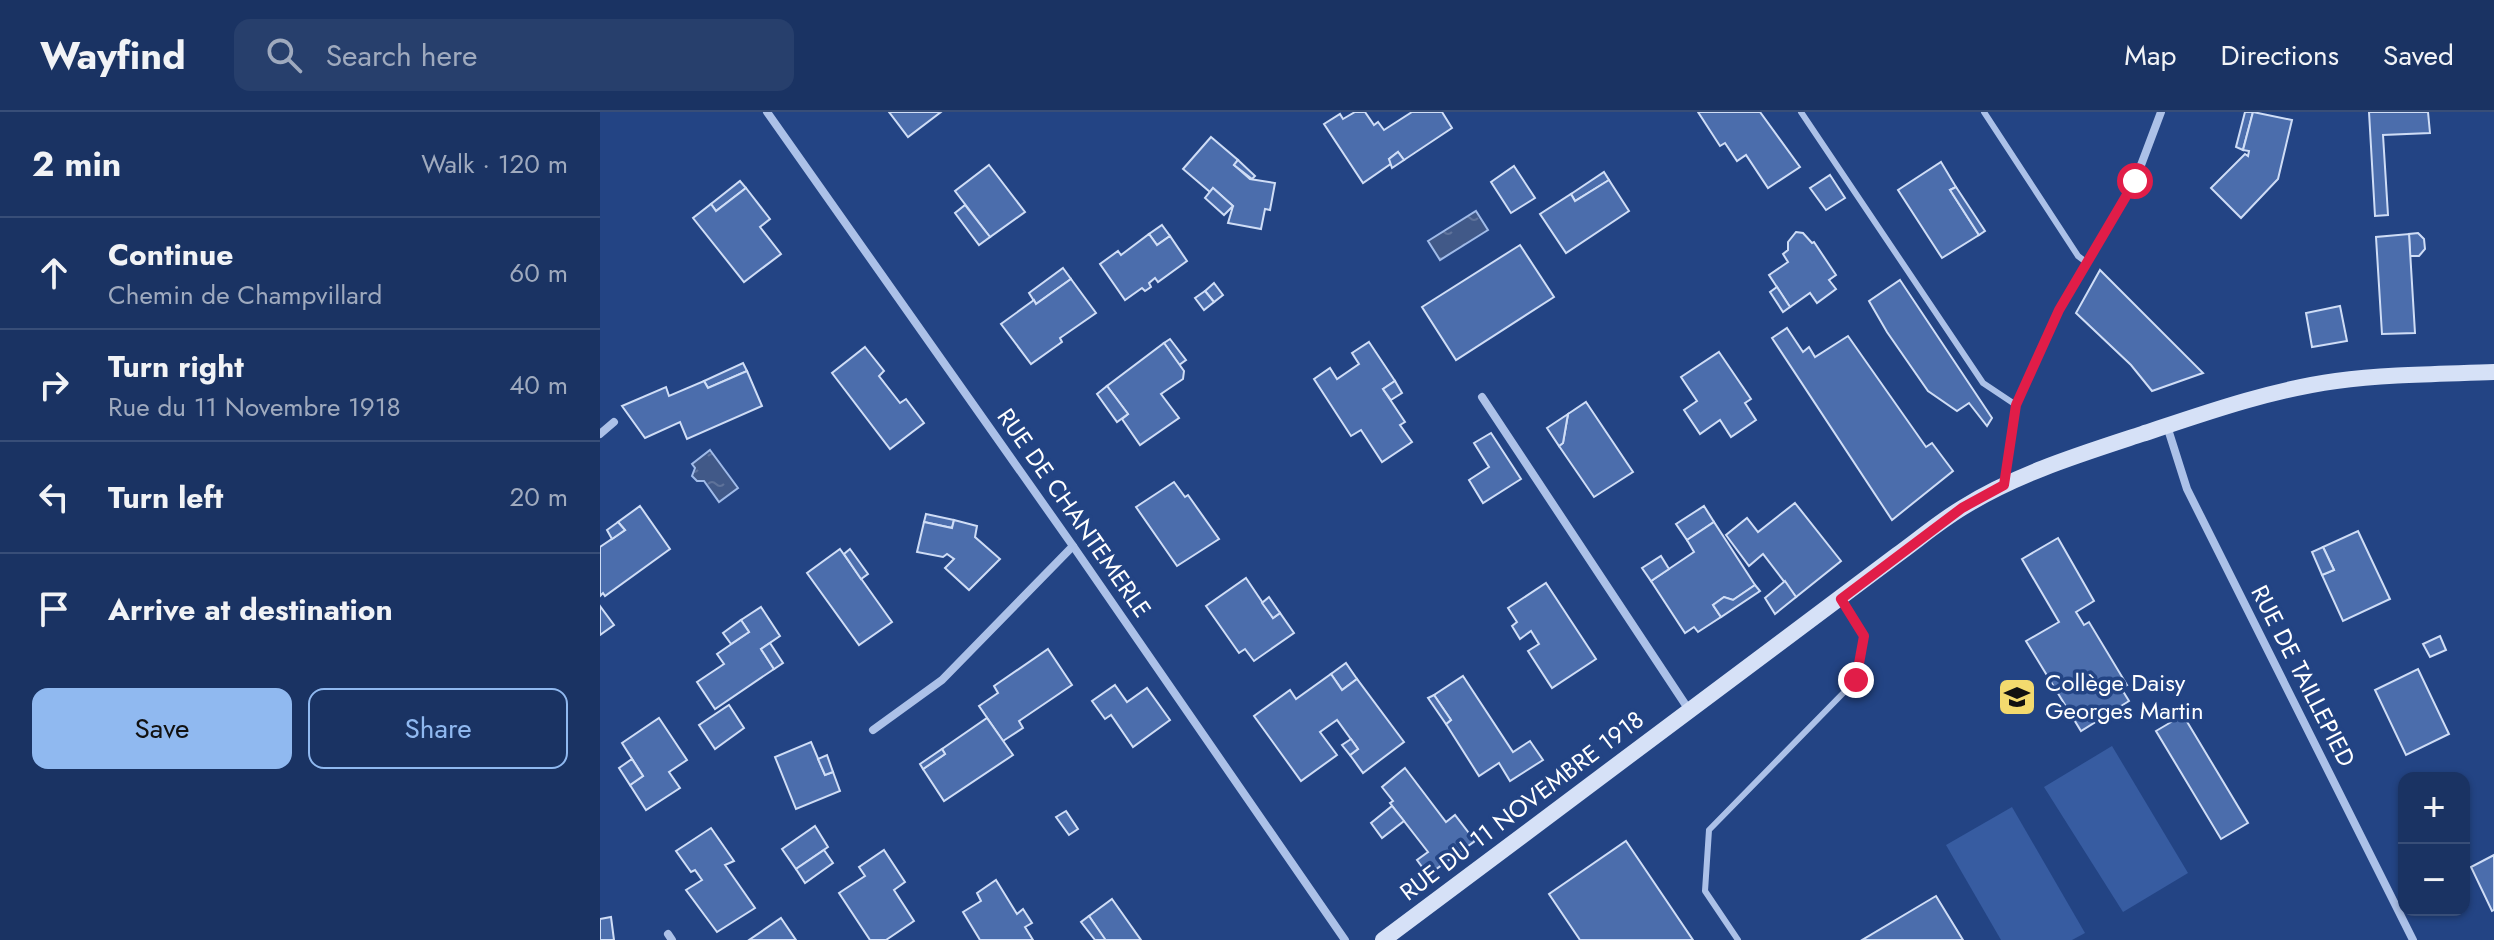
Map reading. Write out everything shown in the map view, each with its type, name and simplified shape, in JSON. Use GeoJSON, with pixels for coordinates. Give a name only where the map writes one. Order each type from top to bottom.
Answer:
{"type":"FeatureCollection","features":[{"type":"Feature","properties":{"kind":"street","name":"RUE DE CHANTEMERLE"},"geometry":{"type":"LineString","coordinates":[[767,112],[1073,546],[1345,940]]}},
{"type":"Feature","properties":{"kind":"street"},"geometry":{"type":"LineString","coordinates":[[2004,485],[2016,405],[2059,310],[2135,181],[2161,112]]}},
{"type":"Feature","properties":{"kind":"street","name":"RUE DU 11 NOVEMBRE 1918"},"geometry":{"type":"LineString","coordinates":[[1383,940],[1962,508],[2004,485],[2167,426],[2243,402],[2333,381],[2494,372]]}},
{"type":"Feature","properties":{"kind":"street"},"geometry":{"type":"LineString","coordinates":[[1482,397],[1690,712]]}},
{"type":"Feature","properties":{"kind":"street"},"geometry":{"type":"LineString","coordinates":[[600,434],[614,422]]}},
{"type":"Feature","properties":{"kind":"street","name":"RUE DE TAILLEPIED"},"geometry":{"type":"LineString","coordinates":[[2167,426],[2187,489],[2413,940]]}},
{"type":"Feature","properties":{"kind":"street"},"geometry":{"type":"LineString","coordinates":[[873,730],[942,680],[1073,546]]}},
{"type":"Feature","properties":{"kind":"lane"},"geometry":{"type":"LineString","coordinates":[[1801,112],[1983,383],[2016,405]]}},
{"type":"Feature","properties":{"kind":"lane"},"geometry":{"type":"LineString","coordinates":[[1984,112],[2078,256],[2086,262]]}},
{"type":"Feature","properties":{"kind":"lane"},"geometry":{"type":"LineString","coordinates":[[1738,940],[1705,891],[1709,830],[1856,680],[1864,636],[1841,599]]}},
{"type":"Feature","properties":{"kind":"shaded area"},"geometry":{"type":"Polygon","coordinates":[[[2112,746],[2188,873],[2123,912],[2044,787],[2112,746]]]}},
{"type":"Feature","properties":{"kind":"shaded area"},"geometry":{"type":"Polygon","coordinates":[[[2012,807],[2085,933],[2072,940],[2001,940],[1946,845],[2012,807]]]}},
{"type":"Feature","properties":{"kind":"water"},"geometry":{"type":"Polygon","coordinates":[[[1476,211],[1488,230],[1440,260],[1428,241],[1476,211]]]}},
{"type":"Feature","properties":{"kind":"water"},"geometry":{"type":"Polygon","coordinates":[[[710,450],[738,488],[719,502],[704,481],[697,481],[692,476],[695,468],[692,464],[710,450]]]}},
{"type":"Feature","properties":{"kind":"building"},"geometry":{"type":"Polygon","coordinates":[[[889,112],[941,112],[908,137],[889,112]]]}},
{"type":"Feature","properties":{"kind":"building"},"geometry":{"type":"Polygon","coordinates":[[[1355,112],[1365,112],[1374,125],[1378,122],[1384,130],[1412,112],[1442,112],[1452,128],[1404,160],[1398,152],[1389,159],[1392,163],[1363,183],[1324,124],[1340,114],[1343,119],[1355,112]]]}},
{"type":"Feature","properties":{"kind":"building"},"geometry":{"type":"Polygon","coordinates":[[[1698,112],[1760,112],[1800,167],[1768,188],[1746,155],[1737,161],[1725,143],[1720,146],[1698,112]]]}},
{"type":"Feature","properties":{"kind":"building"},"geometry":{"type":"Polygon","coordinates":[[[2245,112],[2253,112],[2243,150],[2236,147],[2245,112]]]}},
{"type":"Feature","properties":{"kind":"building"},"geometry":{"type":"Polygon","coordinates":[[[2253,112],[2292,120],[2278,179],[2241,218],[2211,188],[2245,154],[2248,156],[2249,151],[2243,150],[2253,112]]]}},
{"type":"Feature","properties":{"kind":"building"},"geometry":{"type":"Polygon","coordinates":[[[2369,112],[2428,112],[2430,133],[2383,135],[2388,215],[2375,216],[2369,112]]]}},
{"type":"Feature","properties":{"kind":"building"},"geometry":{"type":"Polygon","coordinates":[[[1211,137],[1238,160],[1234,165],[1250,179],[1275,183],[1270,210],[1265,209],[1261,229],[1228,223],[1233,206],[1213,188],[1210,192],[1183,169],[1211,137]]]}},
{"type":"Feature","properties":{"kind":"building"},"geometry":{"type":"Polygon","coordinates":[[[1398,152],[1404,160],[1392,168],[1389,159],[1398,152]]]}},
{"type":"Feature","properties":{"kind":"building"},"geometry":{"type":"Polygon","coordinates":[[[1238,160],[1255,176],[1252,179],[1234,165],[1238,160]]]}},
{"type":"Feature","properties":{"kind":"building"},"geometry":{"type":"Polygon","coordinates":[[[1941,162],[1956,187],[1950,190],[1979,235],[1942,258],[1898,190],[1941,162]]]}},
{"type":"Feature","properties":{"kind":"building"},"geometry":{"type":"Polygon","coordinates":[[[989,165],[1025,212],[990,237],[955,191],[989,165]]]}},
{"type":"Feature","properties":{"kind":"building"},"geometry":{"type":"Polygon","coordinates":[[[1514,166],[1535,198],[1511,213],[1491,182],[1514,166]]]}},
{"type":"Feature","properties":{"kind":"building"},"geometry":{"type":"Polygon","coordinates":[[[1604,172],[1609,180],[1575,201],[1571,194],[1604,172]]]}},
{"type":"Feature","properties":{"kind":"building"},"geometry":{"type":"Polygon","coordinates":[[[1830,175],[1845,198],[1826,210],[1810,188],[1830,175]]]}},
{"type":"Feature","properties":{"kind":"building"},"geometry":{"type":"Polygon","coordinates":[[[1609,180],[1629,211],[1566,253],[1540,214],[1571,194],[1575,201],[1609,180]]]}},
{"type":"Feature","properties":{"kind":"building"},"geometry":{"type":"Polygon","coordinates":[[[740,181],[746,188],[716,211],[711,204],[740,181]]]}},
{"type":"Feature","properties":{"kind":"building"},"geometry":{"type":"Polygon","coordinates":[[[1956,187],[1985,231],[1979,235],[1950,190],[1956,187]]]}},
{"type":"Feature","properties":{"kind":"building"},"geometry":{"type":"Polygon","coordinates":[[[746,188],[770,219],[760,227],[781,254],[744,282],[693,218],[711,204],[716,211],[746,188]]]}},
{"type":"Feature","properties":{"kind":"building"},"geometry":{"type":"Polygon","coordinates":[[[1213,188],[1233,206],[1224,215],[1205,198],[1213,188]]]}},
{"type":"Feature","properties":{"kind":"building"},"geometry":{"type":"Polygon","coordinates":[[[965,205],[990,237],[979,245],[955,213],[965,205]]]}},
{"type":"Feature","properties":{"kind":"building"},"geometry":{"type":"Polygon","coordinates":[[[1162,225],[1170,236],[1157,245],[1149,234],[1162,225]]]}},
{"type":"Feature","properties":{"kind":"building"},"geometry":{"type":"Polygon","coordinates":[[[1796,232],[1803,233],[1814,242],[1836,275],[1829,280],[1836,289],[1817,303],[1810,293],[1790,307],[1769,275],[1788,262],[1783,254],[1796,232]]]}},
{"type":"Feature","properties":{"kind":"building"},"geometry":{"type":"Polygon","coordinates":[[[2418,233],[2424,239],[2425,249],[2419,256],[2410,256],[2409,234],[2418,233]]]}},
{"type":"Feature","properties":{"kind":"building"},"geometry":{"type":"Polygon","coordinates":[[[1149,234],[1157,245],[1170,236],[1187,261],[1158,282],[1155,278],[1145,291],[1142,288],[1125,300],[1100,264],[1118,251],[1121,255],[1149,234]]]}},
{"type":"Feature","properties":{"kind":"building"},"geometry":{"type":"Polygon","coordinates":[[[2409,234],[2415,333],[2382,334],[2376,237],[2409,234]]]}},
{"type":"Feature","properties":{"kind":"building"},"geometry":{"type":"Polygon","coordinates":[[[1520,245],[1554,297],[1456,360],[1422,307],[1520,245]]]}},
{"type":"Feature","properties":{"kind":"building"},"geometry":{"type":"Polygon","coordinates":[[[1063,268],[1071,279],[1036,304],[1029,293],[1063,268]]]}},
{"type":"Feature","properties":{"kind":"building"},"geometry":{"type":"Polygon","coordinates":[[[2100,270],[2203,373],[2152,391],[2131,365],[2076,313],[2100,270]]]}},
{"type":"Feature","properties":{"kind":"building"},"geometry":{"type":"Polygon","coordinates":[[[1071,279],[1096,313],[1060,338],[1062,342],[1031,364],[1001,324],[1071,279]]]}},
{"type":"Feature","properties":{"kind":"building"},"geometry":{"type":"Polygon","coordinates":[[[1900,280],[1992,418],[1987,426],[1969,403],[1957,411],[1928,391],[1887,332],[1869,301],[1900,280]]]}},
{"type":"Feature","properties":{"kind":"building"},"geometry":{"type":"Polygon","coordinates":[[[1214,283],[1223,295],[1214,302],[1205,291],[1214,283]]]}},
{"type":"Feature","properties":{"kind":"building"},"geometry":{"type":"Polygon","coordinates":[[[1777,287],[1790,307],[1783,312],[1770,292],[1777,287]]]}},
{"type":"Feature","properties":{"kind":"building"},"geometry":{"type":"Polygon","coordinates":[[[1205,291],[1214,302],[1204,310],[1195,298],[1205,291]]]}},
{"type":"Feature","properties":{"kind":"building"},"geometry":{"type":"Polygon","coordinates":[[[2340,306],[2347,341],[2312,347],[2306,313],[2340,306]]]}},
{"type":"Feature","properties":{"kind":"building"},"geometry":{"type":"Polygon","coordinates":[[[1787,328],[1803,352],[1809,347],[1815,357],[1848,336],[1926,447],[1932,443],[1953,471],[1892,520],[1772,338],[1787,328]]]}},
{"type":"Feature","properties":{"kind":"building"},"geometry":{"type":"Polygon","coordinates":[[[1170,339],[1186,360],[1179,365],[1164,343],[1170,339]]]}},
{"type":"Feature","properties":{"kind":"building"},"geometry":{"type":"Polygon","coordinates":[[[1369,342],[1395,381],[1383,389],[1405,422],[1400,425],[1412,442],[1382,462],[1361,430],[1351,436],[1314,379],[1330,368],[1337,379],[1359,364],[1352,353],[1369,342]]]}},
{"type":"Feature","properties":{"kind":"building"},"geometry":{"type":"Polygon","coordinates":[[[1164,343],[1184,371],[1183,379],[1161,394],[1179,418],[1140,445],[1122,419],[1128,414],[1107,386],[1164,343]]]}},
{"type":"Feature","properties":{"kind":"building"},"geometry":{"type":"Polygon","coordinates":[[[865,347],[884,371],[879,376],[900,403],[906,399],[924,423],[890,449],[832,373],[865,347]]]}},
{"type":"Feature","properties":{"kind":"building"},"geometry":{"type":"Polygon","coordinates":[[[1719,352],[1751,399],[1745,403],[1756,420],[1731,437],[1720,420],[1700,434],[1684,410],[1697,401],[1681,377],[1719,352]]]}},
{"type":"Feature","properties":{"kind":"building"},"geometry":{"type":"Polygon","coordinates":[[[743,363],[747,371],[708,388],[704,381],[743,363]]]}},
{"type":"Feature","properties":{"kind":"building"},"geometry":{"type":"Polygon","coordinates":[[[747,371],[762,406],[687,439],[680,422],[645,438],[622,406],[666,387],[669,396],[704,381],[708,388],[747,371]]]}},
{"type":"Feature","properties":{"kind":"building"},"geometry":{"type":"Polygon","coordinates":[[[1395,381],[1402,393],[1391,400],[1383,389],[1395,381]]]}},
{"type":"Feature","properties":{"kind":"building"},"geometry":{"type":"Polygon","coordinates":[[[1107,386],[1128,414],[1117,422],[1097,394],[1107,386]]]}},
{"type":"Feature","properties":{"kind":"building"},"geometry":{"type":"Polygon","coordinates":[[[1586,402],[1633,472],[1594,497],[1559,446],[1563,443],[1568,414],[1586,402]]]}},
{"type":"Feature","properties":{"kind":"building"},"geometry":{"type":"Polygon","coordinates":[[[1568,414],[1563,443],[1559,446],[1547,428],[1568,414]]]}},
{"type":"Feature","properties":{"kind":"building"},"geometry":{"type":"Polygon","coordinates":[[[1491,433],[1521,479],[1483,503],[1469,480],[1489,467],[1474,443],[1491,433]]]}},
{"type":"Feature","properties":{"kind":"building"},"geometry":{"type":"Polygon","coordinates":[[[1174,482],[1185,497],[1188,495],[1219,539],[1177,566],[1136,507],[1174,482]]]}},
{"type":"Feature","properties":{"kind":"building"},"geometry":{"type":"Polygon","coordinates":[[[1795,503],[1841,561],[1796,597],[1763,554],[1749,566],[1726,535],[1747,518],[1758,532],[1795,503]]]}},
{"type":"Feature","properties":{"kind":"building"},"geometry":{"type":"Polygon","coordinates":[[[640,506],[670,549],[605,596],[603,593],[600,596],[600,547],[625,530],[618,522],[640,506]]]}},
{"type":"Feature","properties":{"kind":"building"},"geometry":{"type":"Polygon","coordinates":[[[1704,506],[1714,522],[1687,540],[1676,524],[1704,506]]]}},
{"type":"Feature","properties":{"kind":"building"},"geometry":{"type":"Polygon","coordinates":[[[926,514],[954,520],[952,528],[924,522],[926,514]]]}},
{"type":"Feature","properties":{"kind":"building"},"geometry":{"type":"Polygon","coordinates":[[[954,520],[977,526],[975,537],[1000,559],[969,590],[945,568],[954,559],[947,554],[943,557],[917,552],[924,522],[952,528],[954,520]]]}},
{"type":"Feature","properties":{"kind":"building"},"geometry":{"type":"Polygon","coordinates":[[[618,522],[625,530],[612,539],[607,530],[618,522]]]}},
{"type":"Feature","properties":{"kind":"building"},"geometry":{"type":"Polygon","coordinates":[[[1714,522],[1755,585],[1733,600],[1724,597],[1713,605],[1721,617],[1698,632],[1694,627],[1685,633],[1651,581],[1694,552],[1687,540],[1714,522]]]}},
{"type":"Feature","properties":{"kind":"building"},"geometry":{"type":"Polygon","coordinates":[[[2358,531],[2390,599],[2343,621],[2322,575],[2334,570],[2323,547],[2358,531]]]}},
{"type":"Feature","properties":{"kind":"building"},"geometry":{"type":"Polygon","coordinates":[[[2058,538],[2094,601],[2076,612],[2084,625],[2089,622],[2127,685],[2121,688],[2129,701],[2081,731],[2026,641],[2059,622],[2022,559],[2058,538]]]}},
{"type":"Feature","properties":{"kind":"building"},"geometry":{"type":"Polygon","coordinates":[[[2323,547],[2334,570],[2322,575],[2312,552],[2323,547]]]}},
{"type":"Feature","properties":{"kind":"building"},"geometry":{"type":"Polygon","coordinates":[[[840,549],[892,622],[859,645],[807,573],[840,549]]]}},
{"type":"Feature","properties":{"kind":"building"},"geometry":{"type":"Polygon","coordinates":[[[850,549],[868,574],[861,579],[844,554],[850,549]]]}},
{"type":"Feature","properties":{"kind":"building"},"geometry":{"type":"Polygon","coordinates":[[[1661,556],[1669,569],[1651,581],[1642,568],[1661,556]]]}},
{"type":"Feature","properties":{"kind":"building"},"geometry":{"type":"Polygon","coordinates":[[[1246,578],[1273,618],[1280,613],[1294,633],[1254,661],[1245,649],[1239,653],[1206,606],[1246,578]]]}},
{"type":"Feature","properties":{"kind":"building"},"geometry":{"type":"Polygon","coordinates":[[[1785,581],[1796,597],[1775,614],[1765,598],[1785,581]]]}},
{"type":"Feature","properties":{"kind":"building"},"geometry":{"type":"Polygon","coordinates":[[[1546,583],[1596,659],[1552,688],[1528,651],[1539,644],[1531,631],[1520,639],[1512,626],[1517,622],[1508,608],[1546,583]]]}},
{"type":"Feature","properties":{"kind":"building"},"geometry":{"type":"Polygon","coordinates":[[[1755,585],[1760,591],[1721,617],[1713,605],[1724,597],[1733,600],[1755,585]]]}},
{"type":"Feature","properties":{"kind":"building"},"geometry":{"type":"Polygon","coordinates":[[[1269,597],[1280,613],[1273,618],[1262,603],[1269,597]]]}},
{"type":"Feature","properties":{"kind":"building"},"geometry":{"type":"Polygon","coordinates":[[[600,606],[614,625],[600,635],[600,606]]]}},
{"type":"Feature","properties":{"kind":"building"},"geometry":{"type":"Polygon","coordinates":[[[761,607],[780,636],[761,649],[774,669],[715,709],[697,682],[724,664],[717,654],[749,632],[741,620],[761,607]]]}},
{"type":"Feature","properties":{"kind":"building"},"geometry":{"type":"Polygon","coordinates":[[[741,620],[749,632],[731,644],[723,633],[741,620]]]}},
{"type":"Feature","properties":{"kind":"building"},"geometry":{"type":"Polygon","coordinates":[[[2440,636],[2446,650],[2430,657],[2423,644],[2440,636]]]}},
{"type":"Feature","properties":{"kind":"building"},"geometry":{"type":"Polygon","coordinates":[[[770,643],[783,663],[774,669],[761,649],[770,643]]]}},
{"type":"Feature","properties":{"kind":"building"},"geometry":{"type":"Polygon","coordinates":[[[1048,649],[1072,685],[1019,721],[1023,728],[1003,741],[979,706],[998,693],[994,686],[1048,649]]]}},
{"type":"Feature","properties":{"kind":"building"},"geometry":{"type":"Polygon","coordinates":[[[1346,663],[1357,679],[1342,690],[1331,674],[1346,663]]]}},
{"type":"Feature","properties":{"kind":"building"},"geometry":{"type":"Polygon","coordinates":[[[2418,669],[2449,734],[2406,755],[2375,690],[2418,669]]]}},
{"type":"Feature","properties":{"kind":"building"},"geometry":{"type":"Polygon","coordinates":[[[1331,674],[1342,690],[1357,679],[1404,742],[1363,773],[1350,755],[1358,749],[1337,720],[1320,732],[1337,755],[1301,781],[1254,716],[1290,690],[1296,699],[1331,674]]]}},
{"type":"Feature","properties":{"kind":"building"},"geometry":{"type":"Polygon","coordinates":[[[1463,676],[1513,752],[1530,741],[1543,760],[1510,781],[1499,763],[1479,776],[1446,724],[1451,720],[1434,695],[1463,676]]]}},
{"type":"Feature","properties":{"kind":"building"},"geometry":{"type":"Polygon","coordinates":[[[1115,685],[1127,702],[1147,688],[1170,720],[1133,747],[1111,715],[1105,719],[1092,701],[1115,685]]]}},
{"type":"Feature","properties":{"kind":"building"},"geometry":{"type":"Polygon","coordinates":[[[1434,695],[1451,720],[1446,724],[1428,698],[1434,695]]]}},
{"type":"Feature","properties":{"kind":"building"},"geometry":{"type":"Polygon","coordinates":[[[729,705],[744,728],[715,749],[699,725],[729,705]]]}},
{"type":"Feature","properties":{"kind":"building"},"geometry":{"type":"Polygon","coordinates":[[[2183,715],[2248,823],[2221,839],[2156,731],[2183,715]]]}},
{"type":"Feature","properties":{"kind":"building"},"geometry":{"type":"Polygon","coordinates":[[[659,718],[687,760],[669,772],[680,788],[646,810],[630,785],[643,776],[622,743],[659,718]]]}},
{"type":"Feature","properties":{"kind":"building"},"geometry":{"type":"Polygon","coordinates":[[[987,718],[1013,755],[944,801],[923,769],[945,754],[942,749],[987,718]]]}},
{"type":"Feature","properties":{"kind":"building"},"geometry":{"type":"Polygon","coordinates":[[[1351,739],[1358,749],[1350,755],[1342,745],[1351,739]]]}},
{"type":"Feature","properties":{"kind":"building"},"geometry":{"type":"Polygon","coordinates":[[[811,742],[825,775],[833,772],[840,791],[796,809],[775,757],[811,742]]]}},
{"type":"Feature","properties":{"kind":"building"},"geometry":{"type":"Polygon","coordinates":[[[942,749],[945,754],[923,769],[920,764],[942,749]]]}},
{"type":"Feature","properties":{"kind":"building"},"geometry":{"type":"Polygon","coordinates":[[[827,755],[833,772],[825,775],[818,759],[827,755]]]}},
{"type":"Feature","properties":{"kind":"building"},"geometry":{"type":"Polygon","coordinates":[[[632,759],[643,776],[630,785],[619,768],[632,759]]]}},
{"type":"Feature","properties":{"kind":"building"},"geometry":{"type":"Polygon","coordinates":[[[1405,768],[1446,822],[1455,815],[1475,841],[1428,875],[1417,860],[1428,852],[1390,803],[1393,801],[1382,787],[1405,768]]]}},
{"type":"Feature","properties":{"kind":"building"},"geometry":{"type":"Polygon","coordinates":[[[1392,806],[1404,821],[1382,838],[1371,823],[1392,806]]]}},
{"type":"Feature","properties":{"kind":"building"},"geometry":{"type":"Polygon","coordinates":[[[1066,811],[1078,829],[1069,835],[1056,817],[1066,811]]]}},
{"type":"Feature","properties":{"kind":"building"},"geometry":{"type":"Polygon","coordinates":[[[815,826],[828,847],[796,869],[782,849],[815,826]]]}},
{"type":"Feature","properties":{"kind":"building"},"geometry":{"type":"Polygon","coordinates":[[[711,828],[734,861],[725,865],[755,908],[717,932],[686,890],[702,880],[695,870],[691,872],[676,851],[711,828]]]}},
{"type":"Feature","properties":{"kind":"building"},"geometry":{"type":"Polygon","coordinates":[[[1626,841],[1693,940],[1580,940],[1549,894],[1626,841]]]}},
{"type":"Feature","properties":{"kind":"building"},"geometry":{"type":"Polygon","coordinates":[[[824,850],[833,863],[805,883],[796,869],[824,850]]]}},
{"type":"Feature","properties":{"kind":"building"},"geometry":{"type":"Polygon","coordinates":[[[884,850],[905,882],[894,890],[914,921],[886,940],[870,940],[839,893],[865,876],[859,867],[884,850]]]}},
{"type":"Feature","properties":{"kind":"building"},"geometry":{"type":"Polygon","coordinates":[[[2494,855],[2494,910],[2492,911],[2471,867],[2494,855]]]}},
{"type":"Feature","properties":{"kind":"building"},"geometry":{"type":"Polygon","coordinates":[[[996,880],[1017,914],[1023,909],[1032,923],[1025,927],[1033,940],[980,940],[963,912],[981,901],[977,893],[996,880]]]}},
{"type":"Feature","properties":{"kind":"building"},"geometry":{"type":"Polygon","coordinates":[[[1936,896],[1963,940],[1862,940],[1936,896]]]}},
{"type":"Feature","properties":{"kind":"building"},"geometry":{"type":"Polygon","coordinates":[[[1112,899],[1141,940],[1105,940],[1089,916],[1112,899]]]}},
{"type":"Feature","properties":{"kind":"building"},"geometry":{"type":"Polygon","coordinates":[[[1089,916],[1105,940],[1095,940],[1081,922],[1089,916]]]}},
{"type":"Feature","properties":{"kind":"building"},"geometry":{"type":"Polygon","coordinates":[[[611,917],[614,940],[600,940],[600,919],[611,917]]]}},
{"type":"Feature","properties":{"kind":"building"},"geometry":{"type":"Polygon","coordinates":[[[781,918],[796,940],[749,940],[781,918]]]}},
{"type":"Feature","properties":{"kind":"place","name":"Collège Daisy Georges Martin"},"geometry":{"type":"Point","coordinates":[2017,697]}},
{"type":"Feature","properties":{"kind":"route"},"geometry":{"type":"LineString","coordinates":[[1856,680],[1864,636],[1841,599],[1962,508],[2004,485],[2016,405],[2059,310],[2135,181]]}}]}
